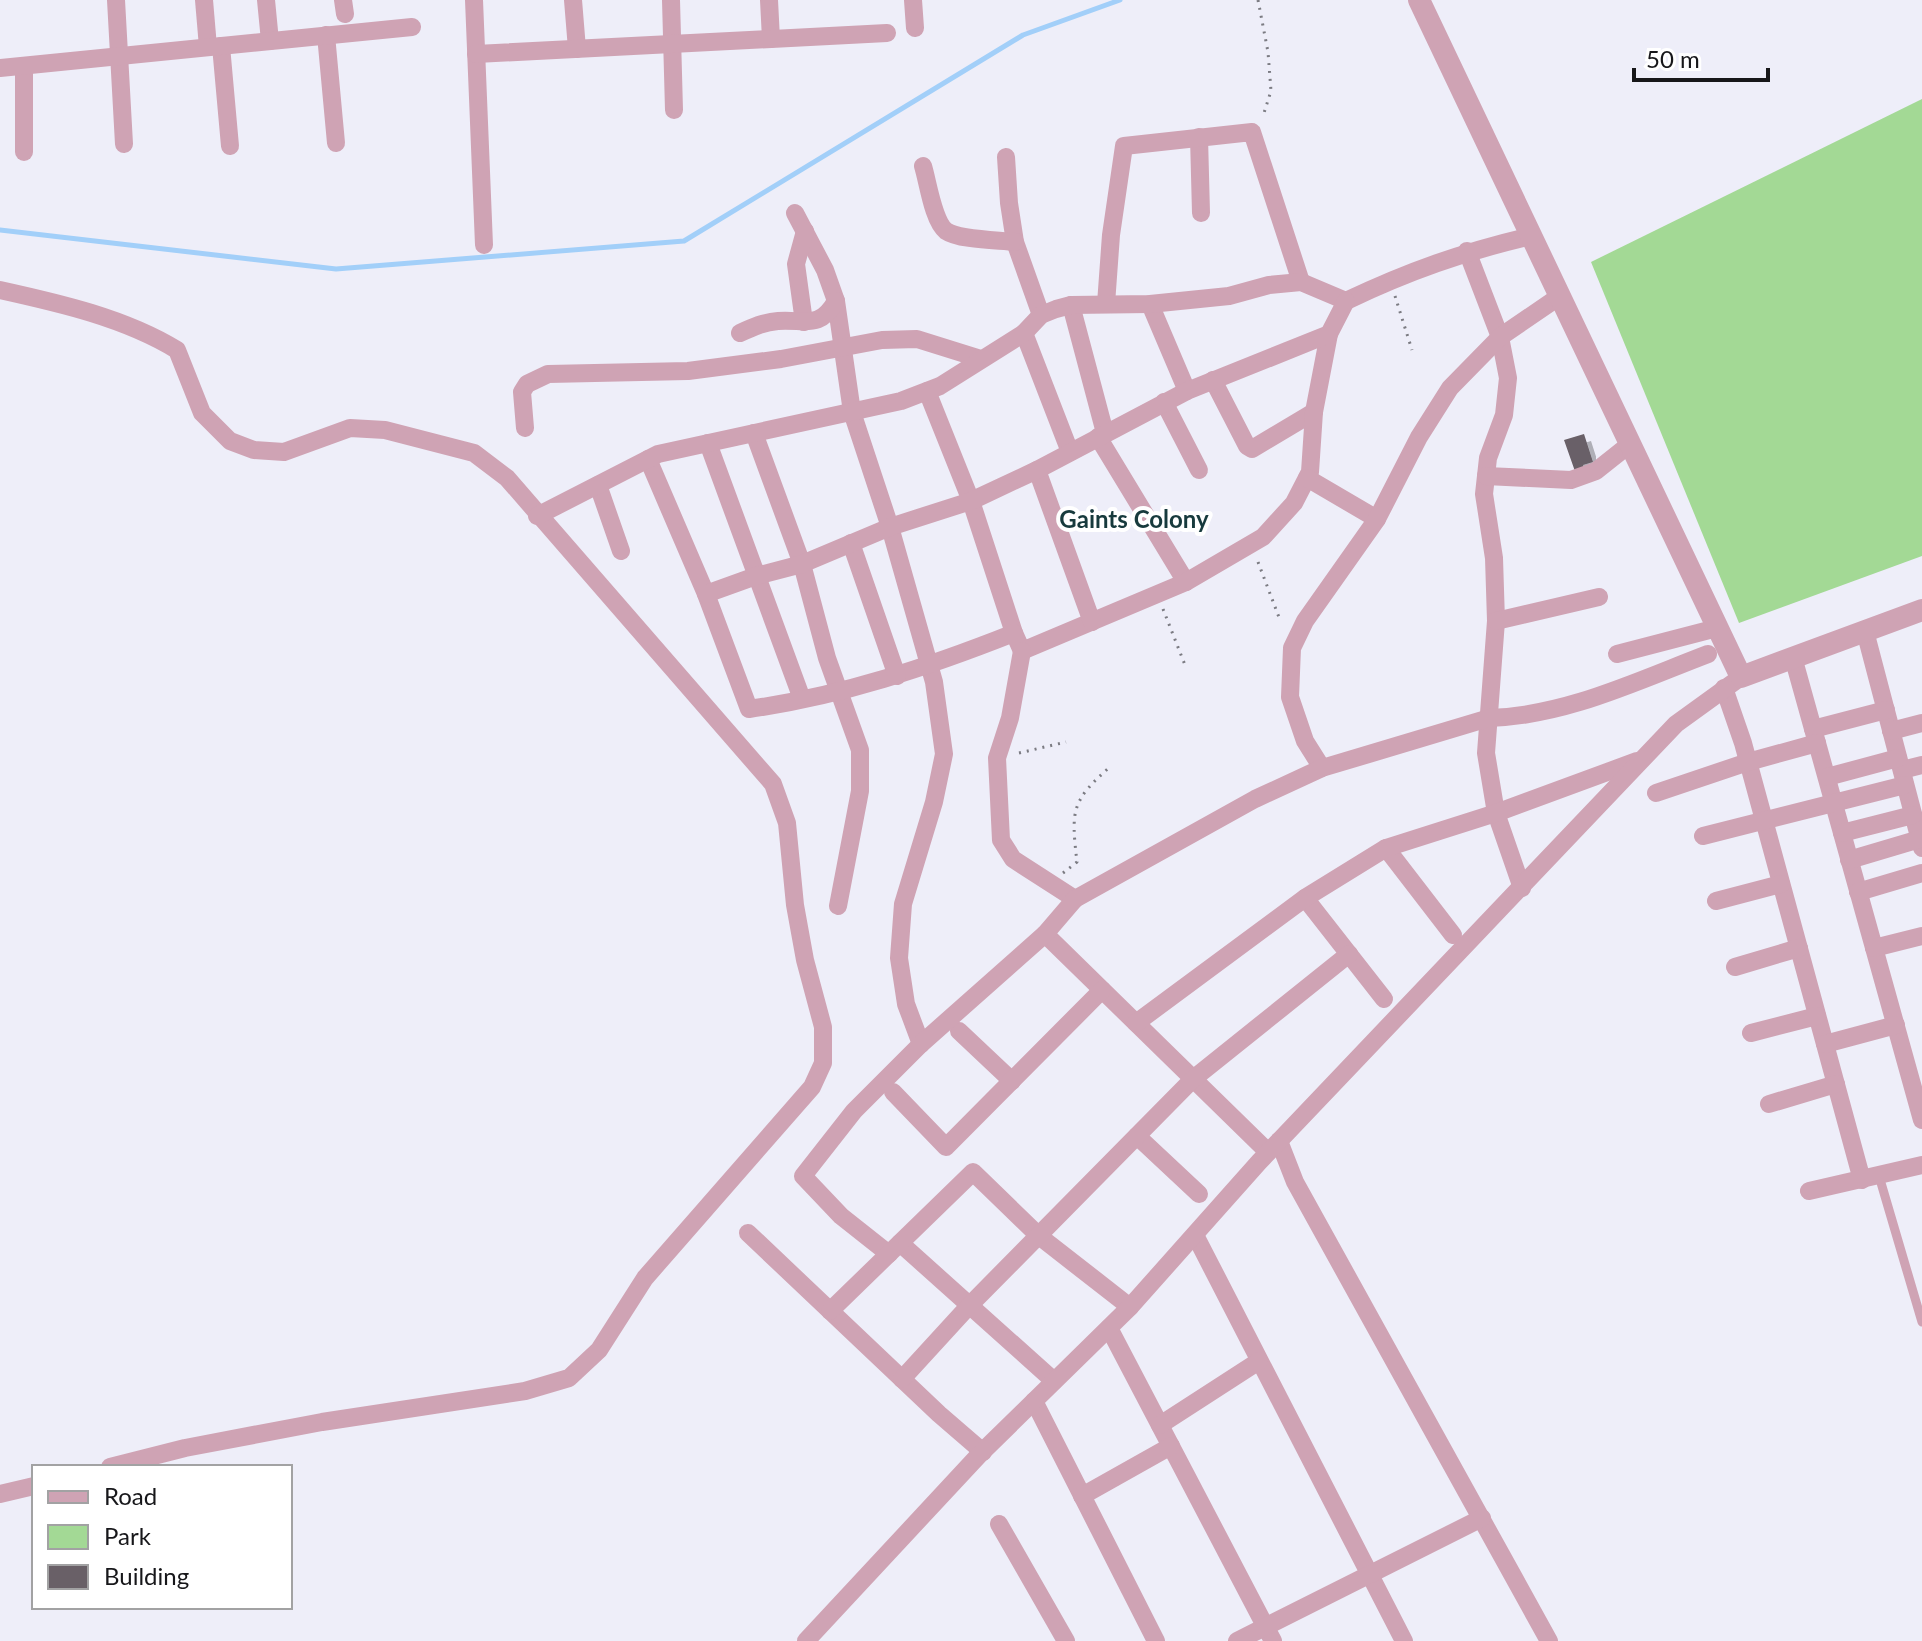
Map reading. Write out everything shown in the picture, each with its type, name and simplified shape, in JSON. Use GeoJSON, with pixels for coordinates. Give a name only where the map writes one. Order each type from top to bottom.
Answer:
{"type":"FeatureCollection","features":[{"type":"Feature","properties":{"kind":"street"},"geometry":{"type":"LineString","coordinates":[[116,0],[124,144]]}},
{"type":"Feature","properties":{"kind":"street"},"geometry":{"type":"LineString","coordinates":[[204,0],[215,46],[230,146]]}},
{"type":"Feature","properties":{"kind":"street"},"geometry":{"type":"LineString","coordinates":[[266,0],[270,41]]}},
{"type":"Feature","properties":{"kind":"street"},"geometry":{"type":"LineString","coordinates":[[474,0],[484,245]]}},
{"type":"Feature","properties":{"kind":"street"},"geometry":{"type":"LineString","coordinates":[[573,0],[577,49]]}},
{"type":"Feature","properties":{"kind":"street"},"geometry":{"type":"LineString","coordinates":[[671,0],[674,110]]}},
{"type":"Feature","properties":{"kind":"street"},"geometry":{"type":"LineString","coordinates":[[769,0],[771,39]]}},
{"type":"Feature","properties":{"kind":"street"},"geometry":{"type":"LineString","coordinates":[[913,0],[915,28]]}},
{"type":"Feature","properties":{"kind":"street"},"geometry":{"type":"LineString","coordinates":[[1419,0],[1717,628],[1748,762],[1817,1016],[1836,1084],[1870,1178]]}},
{"type":"Feature","properties":{"kind":"street"},"geometry":{"type":"LineString","coordinates":[[0,68],[412,27]]}},
{"type":"Feature","properties":{"kind":"street"},"geometry":{"type":"LineString","coordinates":[[476,54],[887,33]]}},
{"type":"Feature","properties":{"kind":"street"},"geometry":{"type":"LineString","coordinates":[[326,35],[336,143]]}},
{"type":"Feature","properties":{"kind":"street"},"geometry":{"type":"LineString","coordinates":[[24,66],[24,152]]}},
{"type":"Feature","properties":{"kind":"street"},"geometry":{"type":"LineString","coordinates":[[1106,304],[1111,235],[1124,146],[1199,137],[1252,132],[1301,282]]}},
{"type":"Feature","properties":{"kind":"street"},"geometry":{"type":"LineString","coordinates":[[1199,137],[1201,213]]}},
{"type":"Feature","properties":{"kind":"street"},"geometry":{"type":"LineString","coordinates":[[1006,157],[1015,242],[1041,315]]}},
{"type":"Feature","properties":{"kind":"street"},"geometry":{"type":"LineString","coordinates":[[923,166],[937,219],[945,231],[1015,242]]}},
{"type":"Feature","properties":{"kind":"street"},"geometry":{"type":"LineString","coordinates":[[795,213],[825,270],[836,301],[852,412],[890,527],[929,667],[944,754],[934,802],[903,904],[899,958],[906,1004],[921,1044]]}},
{"type":"Feature","properties":{"kind":"street"},"geometry":{"type":"LineString","coordinates":[[804,322],[796,264],[805,231]]}},
{"type":"Feature","properties":{"kind":"street"},"geometry":{"type":"LineString","coordinates":[[1022,651],[1186,582],[1263,537],[1294,503],[1310,472],[1314,412],[1329,334],[1346,301],[1390,280],[1467,251],[1531,236]]}},
{"type":"Feature","properties":{"kind":"street"},"geometry":{"type":"LineString","coordinates":[[1467,251],[1500,337],[1508,378],[1504,415],[1488,458],[1484,494],[1494,558],[1496,621],[1486,753],[1496,813],[1522,888]]}},
{"type":"Feature","properties":{"kind":"street"},"geometry":{"type":"LineString","coordinates":[[537,516],[648,459],[901,401],[927,391],[1024,333],[1041,315],[1071,305],[1150,304],[1229,296],[1269,285],[1301,282],[1346,301]]}},
{"type":"Feature","properties":{"kind":"street"},"geometry":{"type":"LineString","coordinates":[[0,290],[57,302],[154,336],[177,350],[202,413],[230,441],[254,450],[284,452],[350,428],[385,430],[474,453],[507,478],[773,784],[787,823],[795,905],[805,960],[823,1027],[823,1063],[812,1087],[654,1267],[599,1350],[569,1378],[525,1391],[322,1422],[185,1448],[118,1465]]}},
{"type":"Feature","properties":{"kind":"street"},"geometry":{"type":"LineString","coordinates":[[1322,768],[1305,741],[1290,697],[1292,648],[1305,621],[1377,519],[1419,437],[1450,388],[1500,337],[1560,296]]}},
{"type":"Feature","properties":{"kind":"street"},"geometry":{"type":"LineString","coordinates":[[740,333],[760,323],[816,321],[828,314],[836,301]]}},
{"type":"Feature","properties":{"kind":"street"},"geometry":{"type":"LineString","coordinates":[[1150,304],[1187,391]]}},
{"type":"Feature","properties":{"kind":"street"},"geometry":{"type":"LineString","coordinates":[[1071,305],[1102,435],[1186,582]]}},
{"type":"Feature","properties":{"kind":"street"},"geometry":{"type":"LineString","coordinates":[[1024,333],[1070,452]]}},
{"type":"Feature","properties":{"kind":"street"},"geometry":{"type":"LineString","coordinates":[[706,594],[802,564],[890,527],[971,501],[1187,391],[1329,334]]}},
{"type":"Feature","properties":{"kind":"street"},"geometry":{"type":"LineString","coordinates":[[525,428],[522,392],[527,384],[548,374],[688,371],[781,359],[882,340],[917,339],[981,359]]}},
{"type":"Feature","properties":{"kind":"street"},"geometry":{"type":"LineString","coordinates":[[1213,380],[1247,446],[1252,449],[1314,412]]}},
{"type":"Feature","properties":{"kind":"street"},"geometry":{"type":"LineString","coordinates":[[927,391],[971,501],[1022,651],[1010,718],[997,758],[1001,840],[1013,859],[1075,899]]}},
{"type":"Feature","properties":{"kind":"street"},"geometry":{"type":"LineString","coordinates":[[1164,402],[1199,470]]}},
{"type":"Feature","properties":{"kind":"street"},"geometry":{"type":"LineString","coordinates":[[754,433],[802,564],[827,658],[860,750],[860,791],[838,906]]}},
{"type":"Feature","properties":{"kind":"street"},"geometry":{"type":"LineString","coordinates":[[708,443],[802,699]]}},
{"type":"Feature","properties":{"kind":"street"},"geometry":{"type":"LineString","coordinates":[[1486,476],[1571,480],[1596,471],[1630,444]]}},
{"type":"Feature","properties":{"kind":"street"},"geometry":{"type":"LineString","coordinates":[[648,459],[706,594],[749,709],[839,692],[929,667],[1014,633]]}},
{"type":"Feature","properties":{"kind":"street"},"geometry":{"type":"LineString","coordinates":[[1037,470],[1092,622]]}},
{"type":"Feature","properties":{"kind":"street"},"geometry":{"type":"LineString","coordinates":[[1307,478],[1377,519]]}},
{"type":"Feature","properties":{"kind":"street"},"geometry":{"type":"LineString","coordinates":[[598,485],[621,551]]}},
{"type":"Feature","properties":{"kind":"street"},"geometry":{"type":"LineString","coordinates":[[851,543],[897,676]]}},
{"type":"Feature","properties":{"kind":"street"},"geometry":{"type":"LineString","coordinates":[[1496,621],[1599,597]]}},
{"type":"Feature","properties":{"kind":"street"},"geometry":{"type":"LineString","coordinates":[[806,1641],[983,1452],[1130,1307],[1274,1147],[1676,724],[1732,683],[1922,610]]}},
{"type":"Feature","properties":{"kind":"street"},"geometry":{"type":"LineString","coordinates":[[1617,654],[1717,628]]}},
{"type":"Feature","properties":{"kind":"street"},"geometry":{"type":"LineString","coordinates":[[1849,860],[1921,843],[1865,631]]}},
{"type":"Feature","properties":{"kind":"street"},"geometry":{"type":"LineString","coordinates":[[1054,1381],[971,1304],[894,1248],[841,1216],[803,1176],[854,1111],[921,1044],[1045,934],[1075,899],[1255,799],[1322,768],[1489,718],[1546,712],[1708,654]]}},
{"type":"Feature","properties":{"kind":"street"},"geometry":{"type":"LineString","coordinates":[[1793,657],[1922,1120]]}},
{"type":"Feature","properties":{"kind":"street"},"geometry":{"type":"LineString","coordinates":[[1656,793],[1886,710]]}},
{"type":"Feature","properties":{"kind":"street"},"geometry":{"type":"LineString","coordinates":[[1891,731],[1922,723]]}},
{"type":"Feature","properties":{"kind":"street"},"geometry":{"type":"LineString","coordinates":[[1136,1023],[1305,898],[1386,848],[1496,813],[1644,758]]}},
{"type":"Feature","properties":{"kind":"street"},"geometry":{"type":"LineString","coordinates":[[1703,836],[1834,803],[1902,771],[1922,765]]}},
{"type":"Feature","properties":{"kind":"street"},"geometry":{"type":"LineString","coordinates":[[1827,777],[1902,771]]}},
{"type":"Feature","properties":{"kind":"street"},"geometry":{"type":"LineString","coordinates":[[1842,833],[1913,815]]}},
{"type":"Feature","properties":{"kind":"street"},"geometry":{"type":"LineString","coordinates":[[1386,848],[1453,935]]}},
{"type":"Feature","properties":{"kind":"street"},"geometry":{"type":"LineString","coordinates":[[1858,892],[1922,873]]}},
{"type":"Feature","properties":{"kind":"street"},"geometry":{"type":"LineString","coordinates":[[1716,901],[1781,884]]}},
{"type":"Feature","properties":{"kind":"street"},"geometry":{"type":"LineString","coordinates":[[1305,898],[1384,999]]}},
{"type":"Feature","properties":{"kind":"street"},"geometry":{"type":"LineString","coordinates":[[1045,934],[1193,1079],[1274,1147],[1549,1641]]}},
{"type":"Feature","properties":{"kind":"street"},"geometry":{"type":"LineString","coordinates":[[1874,948],[1922,936]]}},
{"type":"Feature","properties":{"kind":"street"},"geometry":{"type":"LineString","coordinates":[[1735,967],[1799,948]]}},
{"type":"Feature","properties":{"kind":"street"},"geometry":{"type":"LineString","coordinates":[[902,1379],[971,1304],[1193,1079],[1349,954]]}},
{"type":"Feature","properties":{"kind":"street"},"geometry":{"type":"LineString","coordinates":[[893,1092],[946,1147],[1102,990]]}},
{"type":"Feature","properties":{"kind":"street"},"geometry":{"type":"LineString","coordinates":[[1751,1033],[1817,1016]]}},
{"type":"Feature","properties":{"kind":"street"},"geometry":{"type":"LineString","coordinates":[[1825,1044],[1896,1025]]}},
{"type":"Feature","properties":{"kind":"street"},"geometry":{"type":"LineString","coordinates":[[959,1031],[1012,1081]]}},
{"type":"Feature","properties":{"kind":"street"},"geometry":{"type":"LineString","coordinates":[[1769,1104],[1836,1084]]}},
{"type":"Feature","properties":{"kind":"street"},"geometry":{"type":"LineString","coordinates":[[1137,1136],[1199,1194]]}},
{"type":"Feature","properties":{"kind":"street"},"geometry":{"type":"LineString","coordinates":[[1809,1191],[1922,1165]]}},
{"type":"Feature","properties":{"kind":"street"},"geometry":{"type":"LineString","coordinates":[[830,1311],[973,1172],[1039,1236],[1130,1307]]}},
{"type":"Feature","properties":{"kind":"street"},"geometry":{"type":"LineString","coordinates":[[748,1233],[983,1452]]}},
{"type":"Feature","properties":{"kind":"street"},"geometry":{"type":"LineString","coordinates":[[1195,1235],[1404,1641]]}},
{"type":"Feature","properties":{"kind":"street"},"geometry":{"type":"LineString","coordinates":[[1109,1328],[1269,1633]]}},
{"type":"Feature","properties":{"kind":"street"},"geometry":{"type":"LineString","coordinates":[[1160,1425],[1259,1361]]}},
{"type":"Feature","properties":{"kind":"street"},"geometry":{"type":"LineString","coordinates":[[1034,1401],[1156,1641]]}},
{"type":"Feature","properties":{"kind":"street"},"geometry":{"type":"LineString","coordinates":[[1082,1496],[1171,1446]]}},
{"type":"Feature","properties":{"kind":"street"},"geometry":{"type":"LineString","coordinates":[[0,1494],[32,1486]]}},
{"type":"Feature","properties":{"kind":"street"},"geometry":{"type":"LineString","coordinates":[[1237,1641],[1269,1633],[1370,1574],[1482,1518]]}},
{"type":"Feature","properties":{"kind":"street"},"geometry":{"type":"LineString","coordinates":[[999,1524],[1066,1641]]}},
{"type":"Feature","properties":{"kind":"lane"},"geometry":{"type":"LineString","coordinates":[[1870,1178],[1922,1322]]}},
{"type":"Feature","properties":{"kind":"path"},"geometry":{"type":"LineString","coordinates":[[1252,132],[1260,124],[1271,91],[1268,52],[1258,0]]}},
{"type":"Feature","properties":{"kind":"path"},"geometry":{"type":"LineString","coordinates":[[1390,280],[1412,350]]}},
{"type":"Feature","properties":{"kind":"path"},"geometry":{"type":"LineString","coordinates":[[1251,544],[1280,620]]}},
{"type":"Feature","properties":{"kind":"path"},"geometry":{"type":"LineString","coordinates":[[1157,594],[1185,665]]}},
{"type":"Feature","properties":{"kind":"path"},"geometry":{"type":"LineString","coordinates":[[997,758],[1066,742]]}},
{"type":"Feature","properties":{"kind":"path"},"geometry":{"type":"LineString","coordinates":[[1051,882],[1077,862],[1074,815],[1078,801],[1085,789],[1111,766]]}},
{"type":"Feature","properties":{"kind":"green space"},"geometry":{"type":"Polygon","coordinates":[[[1922,99],[1922,556],[1739,623],[1591,262],[1922,99]]]}},
{"type":"Feature","properties":{"kind":"building"},"geometry":{"type":"Polygon","coordinates":[[[1584,434],[1593,462],[1583,465],[1586,473],[1577,477],[1564,440],[1584,434]]]}},
{"type":"Feature","properties":{"kind":"waterway"},"geometry":{"type":"LineString","coordinates":[[0,230],[336,269],[684,241],[1023,35],[1120,0]]}},
{"type":"Feature","properties":{"kind":"district","name":"Gaints Colony"},"geometry":{"type":"Point","coordinates":[1134,520]}}]}
